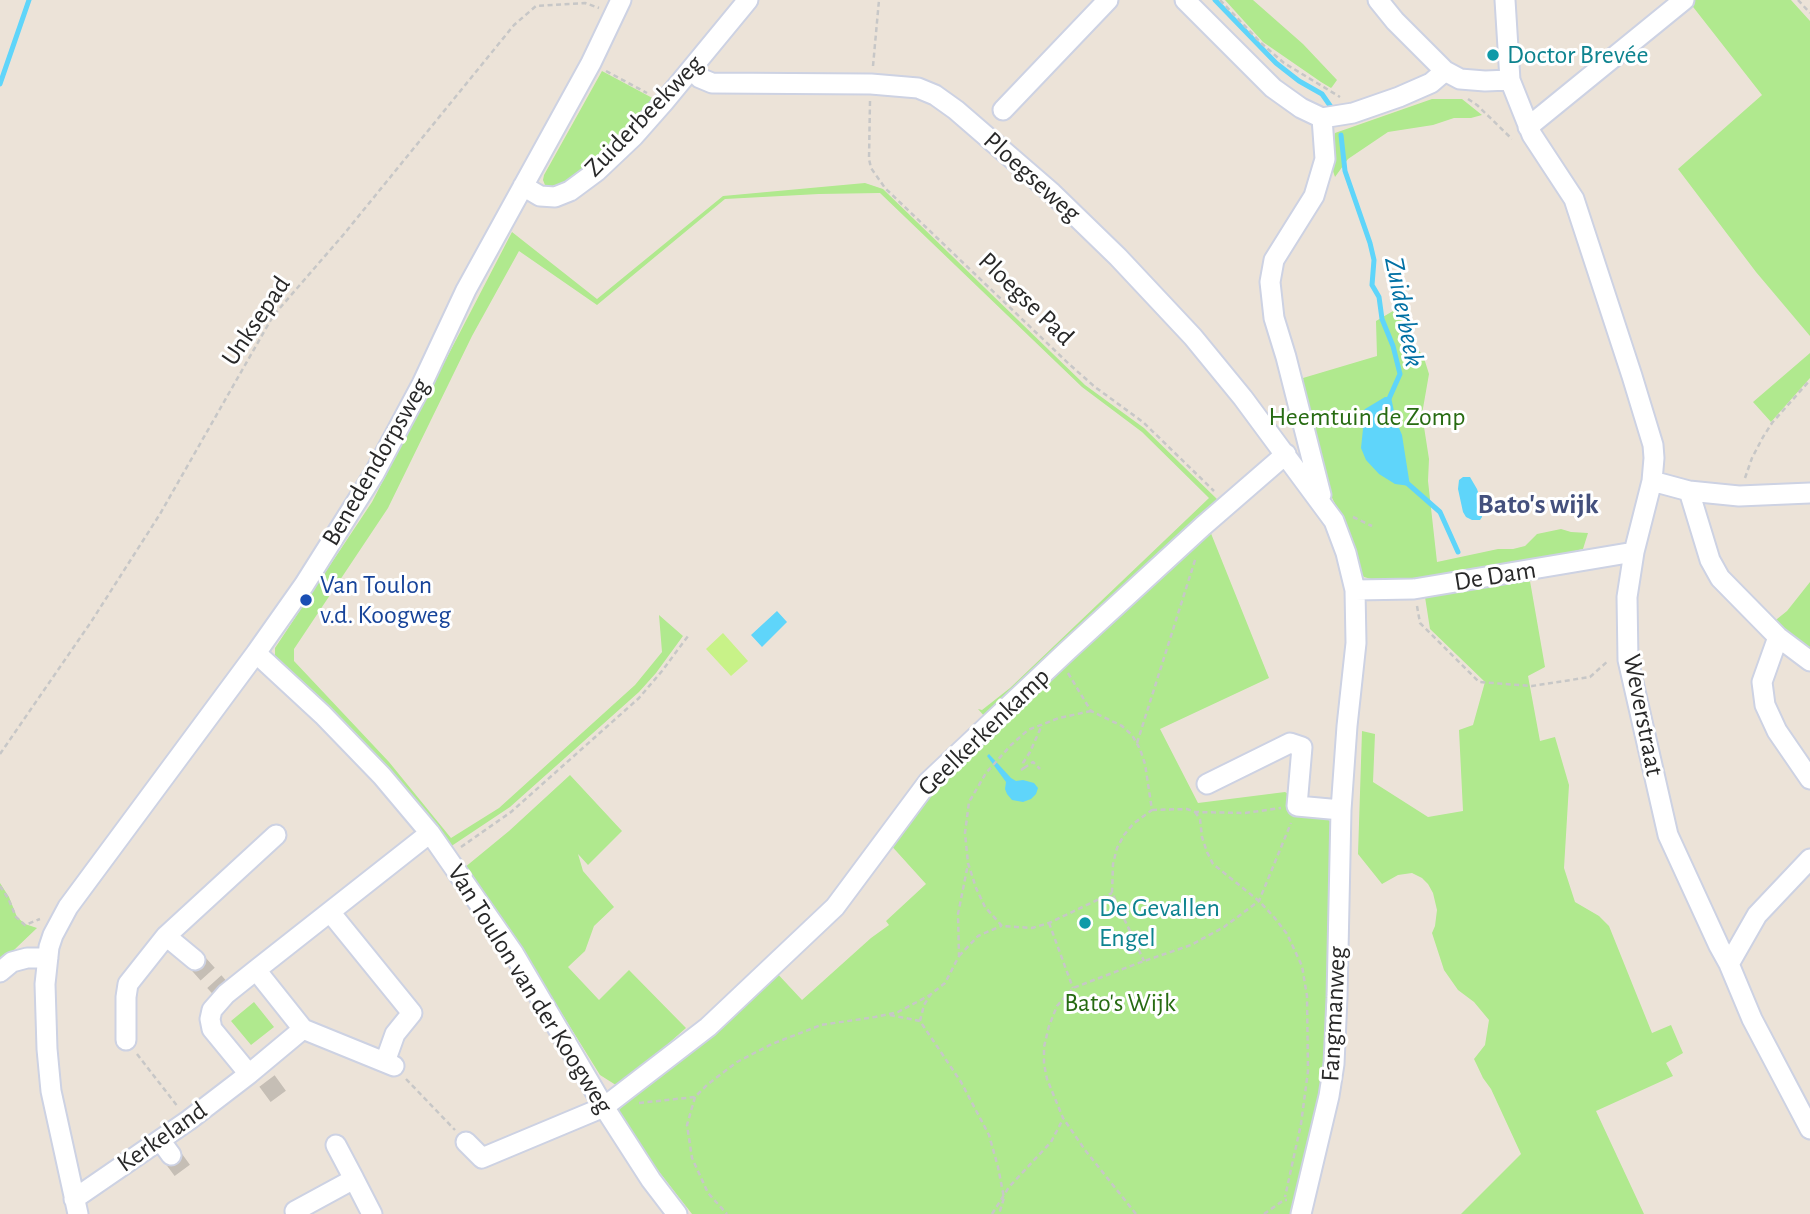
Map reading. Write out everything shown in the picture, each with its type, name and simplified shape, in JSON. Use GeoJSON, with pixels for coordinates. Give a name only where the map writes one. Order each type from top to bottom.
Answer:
{"type":"FeatureCollection","features":[{"type":"Feature","properties":{"kind":"street","name":"Zuiderbeekweg"},"geometry":{"type":"LineString","coordinates":[[523,186],[540,196],[555,197],[570,191],[606,162],[664,102],[748,0]]}},
{"type":"Feature","properties":{"kind":"street"},"geometry":{"type":"LineString","coordinates":[[1003,110],[1108,0]]}},
{"type":"Feature","properties":{"kind":"street"},"geometry":{"type":"LineString","coordinates":[[1185,0],[1273,88],[1301,108],[1322,118],[1353,113],[1399,97],[1431,83],[1445,71]]}},
{"type":"Feature","properties":{"kind":"street"},"geometry":{"type":"LineString","coordinates":[[1378,0],[1445,71],[1460,79],[1510,80]]}},
{"type":"Feature","properties":{"kind":"street","name":"Weverstraat"},"geometry":{"type":"LineString","coordinates":[[1505,0],[1510,80],[1530,131],[1574,200],[1650,431],[1654,458],[1652,481],[1634,552],[1627,597],[1628,644],[1629,660],[1668,835],[1752,1018],[1810,1129]]}},
{"type":"Feature","properties":{"kind":"street"},"geometry":{"type":"LineString","coordinates":[[1530,131],[1684,0]]}},
{"type":"Feature","properties":{"kind":"street","name":"Benedendorpsweg"},"geometry":{"type":"LineString","coordinates":[[76,1206],[50,1081],[47,1049],[45,997],[53,935],[68,907],[304,585],[374,474],[422,384],[466,290],[591,63],[618,7]]}},
{"type":"Feature","properties":{"kind":"street","name":"Ploegseweg"},"geometry":{"type":"LineString","coordinates":[[692,70],[700,78],[712,83],[871,84],[918,88],[935,94],[1052,193],[1118,257],[1193,337],[1286,454]]}},
{"type":"Feature","properties":{"kind":"street","name":"Fangmanweg"},"geometry":{"type":"LineString","coordinates":[[1322,118],[1325,159],[1314,196],[1274,260],[1270,282],[1274,318],[1324,506]]}},
{"type":"Feature","properties":{"kind":"street","name":"Fangmanweg"},"geometry":{"type":"LineString","coordinates":[[1286,454],[1334,521],[1346,553],[1355,590],[1356,643],[1342,810],[1334,1064],[1329,1096],[1296,1206]]}},
{"type":"Feature","properties":{"kind":"street","name":"Geelkerkenkamp"},"geometry":{"type":"LineString","coordinates":[[466,1142],[482,1158],[604,1107],[708,1027],[827,916],[921,790],[1226,504],[1286,454]]}},
{"type":"Feature","properties":{"kind":"street"},"geometry":{"type":"LineString","coordinates":[[1652,481],[1689,491],[1739,496],[1810,493]]}},
{"type":"Feature","properties":{"kind":"street"},"geometry":{"type":"LineString","coordinates":[[1689,491],[1710,560],[1720,578],[1778,637],[1810,661]]}},
{"type":"Feature","properties":{"kind":"street","name":"De Dam"},"geometry":{"type":"LineString","coordinates":[[1355,590],[1414,589],[1634,552]]}},
{"type":"Feature","properties":{"kind":"street"},"geometry":{"type":"LineString","coordinates":[[1778,637],[1762,682],[1765,705],[1777,731],[1810,779]]}},
{"type":"Feature","properties":{"kind":"street","name":"Van Toulon van der Koogweg"},"geometry":{"type":"LineString","coordinates":[[256,653],[340,732],[430,833],[514,954],[604,1107],[651,1180],[677,1214]]}},
{"type":"Feature","properties":{"kind":"street"},"geometry":{"type":"LineString","coordinates":[[1207,784],[1290,743],[1301,747],[1297,806],[1342,810]]}},
{"type":"Feature","properties":{"kind":"street"},"geometry":{"type":"LineString","coordinates":[[257,1074],[212,1028],[209,1019],[223,991],[256,970],[430,833]]}},
{"type":"Feature","properties":{"kind":"street"},"geometry":{"type":"LineString","coordinates":[[126,1040],[128,984],[166,936],[276,835]]}},
{"type":"Feature","properties":{"kind":"street"},"geometry":{"type":"LineString","coordinates":[[1729,964],[1757,915],[1810,859]]}},
{"type":"Feature","properties":{"kind":"street"},"geometry":{"type":"LineString","coordinates":[[256,970],[303,1029],[390,1064],[395,1034],[412,1013],[330,912]]}},
{"type":"Feature","properties":{"kind":"street"},"geometry":{"type":"LineString","coordinates":[[166,936],[195,960]]}},
{"type":"Feature","properties":{"kind":"street"},"geometry":{"type":"LineString","coordinates":[[0,972],[12,962],[27,958],[48,958]]}},
{"type":"Feature","properties":{"kind":"street","name":"Kerkeland"},"geometry":{"type":"LineString","coordinates":[[76,1206],[165,1148],[189,1120],[257,1074],[303,1029]]}},
{"type":"Feature","properties":{"kind":"street"},"geometry":{"type":"LineString","coordinates":[[336,1145],[372,1214]]}},
{"type":"Feature","properties":{"kind":"street"},"geometry":{"type":"LineString","coordinates":[[295,1211],[354,1179]]}},
{"type":"Feature","properties":{"kind":"path","name":"Ploegse Pad"},"geometry":{"type":"LineString","coordinates":[[879,0],[871,84],[871,168],[885,188],[1069,364],[1143,422],[1226,504]]}},
{"type":"Feature","properties":{"kind":"path"},"geometry":{"type":"LineString","coordinates":[[1220,0],[1284,63],[1339,97],[1348,98]]}},
{"type":"Feature","properties":{"kind":"path"},"geometry":{"type":"LineString","coordinates":[[1798,0],[1810,13]]}},
{"type":"Feature","properties":{"kind":"path","name":"Unksepad"},"geometry":{"type":"LineString","coordinates":[[0,754],[91,622],[160,514],[273,316],[344,234],[514,25],[536,6],[585,3],[618,7]]}},
{"type":"Feature","properties":{"kind":"path"},"geometry":{"type":"LineString","coordinates":[[591,63],[664,102]]}},
{"type":"Feature","properties":{"kind":"path"},"geometry":{"type":"LineString","coordinates":[[1464,97],[1477,105],[1518,145],[1530,131]]}},
{"type":"Feature","properties":{"kind":"path"},"geometry":{"type":"LineString","coordinates":[[1739,496],[1752,458],[1763,437],[1810,380]]}},
{"type":"Feature","properties":{"kind":"path"},"geometry":{"type":"LineString","coordinates":[[1137,743],[1199,548]]}},
{"type":"Feature","properties":{"kind":"path"},"geometry":{"type":"LineString","coordinates":[[1414,589],[1420,623],[1479,682],[1532,686],[1590,677],[1628,644]]}},
{"type":"Feature","properties":{"kind":"path"},"geometry":{"type":"LineString","coordinates":[[447,856],[511,812],[639,698],[688,636]]}},
{"type":"Feature","properties":{"kind":"path"},"geometry":{"type":"LineString","coordinates":[[1066,652],[1070,677],[1091,710],[1122,726],[1137,743],[1145,764],[1152,810]]}},
{"type":"Feature","properties":{"kind":"path"},"geometry":{"type":"LineString","coordinates":[[1002,926],[985,907],[968,863],[965,833],[970,802],[986,773],[1028,730],[1091,710]]}},
{"type":"Feature","properties":{"kind":"path"},"geometry":{"type":"LineString","coordinates":[[1040,769],[1033,762],[1022,769],[1042,725]]}},
{"type":"Feature","properties":{"kind":"path"},"geometry":{"type":"LineString","coordinates":[[1136,1214],[1063,1118],[1046,1079],[1044,1047],[1049,1026],[1057,1006],[1073,988],[1191,945],[1224,927],[1259,901],[1297,806],[1245,813],[1195,812],[1187,809],[1152,810],[1133,824],[1117,848],[1113,864],[1112,893],[1144,961]]}},
{"type":"Feature","properties":{"kind":"path"},"geometry":{"type":"LineString","coordinates":[[1195,812],[1200,820],[1202,837],[1213,864],[1259,901],[1274,917],[1287,934],[1302,966],[1307,996],[1308,1071],[1301,1124],[1284,1200],[1264,1214]]}},
{"type":"Feature","properties":{"kind":"path"},"geometry":{"type":"LineString","coordinates":[[959,956],[958,914],[968,863]]}},
{"type":"Feature","properties":{"kind":"path"},"geometry":{"type":"LineString","coordinates":[[0,886],[16,918],[25,925],[37,922],[53,908],[68,907]]}},
{"type":"Feature","properties":{"kind":"path"},"geometry":{"type":"LineString","coordinates":[[727,1214],[708,1194],[692,1158],[687,1125],[695,1097],[708,1084],[737,1062],[772,1044],[821,1025],[898,1012],[930,995],[944,983],[959,956],[978,936],[1002,926],[1032,928],[1049,923],[1112,893]]}},
{"type":"Feature","properties":{"kind":"path"},"geometry":{"type":"LineString","coordinates":[[1049,923],[1073,988]]}},
{"type":"Feature","properties":{"kind":"path"},"geometry":{"type":"LineString","coordinates":[[930,995],[923,1005],[920,1021],[961,1082],[989,1135],[1004,1198],[992,1214]]}},
{"type":"Feature","properties":{"kind":"path"},"geometry":{"type":"LineString","coordinates":[[887,1015],[920,1021]]}},
{"type":"Feature","properties":{"kind":"path"},"geometry":{"type":"LineString","coordinates":[[126,1040],[189,1120]]}},
{"type":"Feature","properties":{"kind":"path"},"geometry":{"type":"LineString","coordinates":[[390,1064],[466,1142]]}},
{"type":"Feature","properties":{"kind":"path"},"geometry":{"type":"LineString","coordinates":[[604,1107],[695,1097]]}},
{"type":"Feature","properties":{"kind":"path"},"geometry":{"type":"LineString","coordinates":[[999,1214],[1009,1187],[1051,1142],[1063,1118]]}},
{"type":"Feature","properties":{"kind":"path"},"geometry":{"type":"LineString","coordinates":[[1284,1200],[1296,1206]]}},
{"type":"Feature","properties":{"kind":"path"},"geometry":{"type":"LineString","coordinates":[[1284,1200],[1296,1206]]}},
{"type":"Feature","properties":{"kind":"green space"},"geometry":{"type":"Polygon","coordinates":[[[1225,0],[1253,0],[1303,44],[1337,80],[1332,87],[1263,42],[1225,0]]]}},
{"type":"Feature","properties":{"kind":"green space"},"geometry":{"type":"Polygon","coordinates":[[[1693,0],[1791,0],[1810,21],[1810,336],[1756,272],[1678,169],[1762,95],[1690,3],[1693,0]]]}},
{"type":"Feature","properties":{"kind":"green space"},"geometry":{"type":"Polygon","coordinates":[[[602,71],[658,101],[603,157],[560,189],[558,185],[550,188],[545,185],[544,175],[602,71]]]}},
{"type":"Feature","properties":{"kind":"green space"},"geometry":{"type":"Polygon","coordinates":[[[1432,99],[1462,99],[1482,115],[1388,132],[1348,159],[1335,177],[1330,162],[1335,133],[1432,99]]]}},
{"type":"Feature","properties":{"kind":"green space"},"geometry":{"type":"Polygon","coordinates":[[[865,183],[883,189],[1085,385],[1144,428],[1218,500],[985,717],[978,709],[982,710],[1010,688],[1209,498],[1142,432],[1082,387],[880,193],[725,199],[597,305],[519,251],[472,336],[388,508],[294,649],[294,661],[389,762],[451,838],[499,808],[635,685],[662,652],[659,615],[683,636],[639,692],[510,807],[450,847],[278,663],[275,648],[372,502],[512,232],[597,299],[723,196],[865,183]]]}},
{"type":"Feature","properties":{"kind":"green space","name":"Heemtuin de Zomp"},"geometry":{"type":"Polygon","coordinates":[[[1393,311],[1403,312],[1413,345],[1423,355],[1429,374],[1422,414],[1429,459],[1428,481],[1437,562],[1525,546],[1537,534],[1561,529],[1588,533],[1583,549],[1422,581],[1371,579],[1359,572],[1344,523],[1326,485],[1303,378],[1377,356],[1376,321],[1393,311]]]}},
{"type":"Feature","properties":{"kind":"green space"},"geometry":{"type":"Polygon","coordinates":[[[1810,353],[1810,378],[1771,422],[1753,402],[1810,353]]]}},
{"type":"Feature","properties":{"kind":"green space","name":"Bato's Wijk"},"geometry":{"type":"Polygon","coordinates":[[[1208,526],[1269,678],[1160,729],[1198,803],[1285,792],[1325,816],[1332,824],[1328,1063],[1294,1214],[692,1214],[615,1115],[624,1104],[732,1013],[774,970],[802,1000],[889,925],[886,921],[926,884],[888,842],[924,793],[1208,526]]]}},
{"type":"Feature","properties":{"kind":"green space"},"geometry":{"type":"Polygon","coordinates":[[[1530,581],[1545,667],[1528,676],[1540,741],[1555,737],[1569,785],[1564,868],[1575,902],[1599,916],[1609,926],[1652,1033],[1671,1025],[1683,1053],[1666,1063],[1673,1076],[1596,1111],[1644,1214],[1461,1214],[1521,1154],[1474,1059],[1485,1045],[1489,1020],[1474,1002],[1458,990],[1444,970],[1432,933],[1437,910],[1428,884],[1412,873],[1398,875],[1382,884],[1358,854],[1362,731],[1375,734],[1373,782],[1428,817],[1463,811],[1459,730],[1473,725],[1485,682],[1430,629],[1425,597],[1530,581]]]}},
{"type":"Feature","properties":{"kind":"green space"},"geometry":{"type":"Polygon","coordinates":[[[1810,582],[1810,651],[1772,623],[1787,611],[1810,582]]]}},
{"type":"Feature","properties":{"kind":"green space"},"geometry":{"type":"Polygon","coordinates":[[[723,633],[748,661],[731,676],[706,649],[723,633]]]}},
{"type":"Feature","properties":{"kind":"green space"},"geometry":{"type":"Polygon","coordinates":[[[570,775],[622,831],[588,865],[578,854],[583,871],[614,907],[594,926],[585,951],[568,967],[599,1000],[629,970],[686,1028],[619,1087],[600,1075],[528,959],[464,868],[570,775]]]}},
{"type":"Feature","properties":{"kind":"green space"},"geometry":{"type":"Polygon","coordinates":[[[0,883],[17,917],[25,924],[37,928],[0,960],[0,883]]]}},
{"type":"Feature","properties":{"kind":"green space"},"geometry":{"type":"Polygon","coordinates":[[[254,1002],[274,1027],[251,1045],[231,1021],[254,1002]]]}},
{"type":"Feature","properties":{"kind":"water"},"geometry":{"type":"Polygon","coordinates":[[[1385,397],[1391,397],[1402,435],[1410,486],[1395,484],[1379,474],[1366,460],[1361,448],[1361,415],[1365,409],[1385,397]]]}},
{"type":"Feature","properties":{"kind":"water"},"geometry":{"type":"Polygon","coordinates":[[[1470,477],[1477,489],[1482,504],[1480,520],[1472,520],[1463,512],[1458,489],[1459,480],[1470,477]]]}},
{"type":"Feature","properties":{"kind":"water"},"geometry":{"type":"Polygon","coordinates":[[[777,611],[787,622],[762,647],[751,635],[777,611]]]}},
{"type":"Feature","properties":{"kind":"water"},"geometry":{"type":"Polygon","coordinates":[[[989,754],[1011,778],[1034,783],[1038,788],[1036,794],[1023,802],[1012,800],[1005,789],[1006,782],[987,756],[989,754]]]}},
{"type":"Feature","properties":{"kind":"waterway"},"geometry":{"type":"LineString","coordinates":[[0,84],[29,0]]}},
{"type":"Feature","properties":{"kind":"waterway","name":"Zuiderbeek"},"geometry":{"type":"LineString","coordinates":[[1215,0],[1276,63],[1322,94],[1331,107]]}},
{"type":"Feature","properties":{"kind":"waterway","name":"Zuiderbeek"},"geometry":{"type":"LineString","coordinates":[[1341,135],[1345,171],[1374,260],[1372,285],[1379,297],[1382,319],[1400,374],[1388,401]]}},
{"type":"Feature","properties":{"kind":"waterway","name":"Zuiderbeek"},"geometry":{"type":"LineString","coordinates":[[1407,483],[1440,512],[1458,552]]}},
{"type":"Feature","properties":{"kind":"tunnel"},"geometry":{"type":"LineString","coordinates":[[195,960],[220,988]]}},
{"type":"Feature","properties":{"kind":"tunnel"},"geometry":{"type":"LineString","coordinates":[[267,1081],[281,1100]]}},
{"type":"Feature","properties":{"kind":"tunnel"},"geometry":{"type":"LineString","coordinates":[[171,1155],[185,1174]]}},
{"type":"Feature","properties":{"kind":"place","name":"Doctor Brevée"},"geometry":{"type":"Point","coordinates":[1493,55]}},
{"type":"Feature","properties":{"kind":"place","name":"Van Toulon v.d. Koogweg"},"geometry":{"type":"Point","coordinates":[306,600]}},
{"type":"Feature","properties":{"kind":"place","name":"De Gevallen Engel"},"geometry":{"type":"Point","coordinates":[1085,923]}},
{"type":"Feature","properties":{"kind":"district","name":"Bato's wijk"},"geometry":{"type":"Point","coordinates":[1538,505]}}]}
